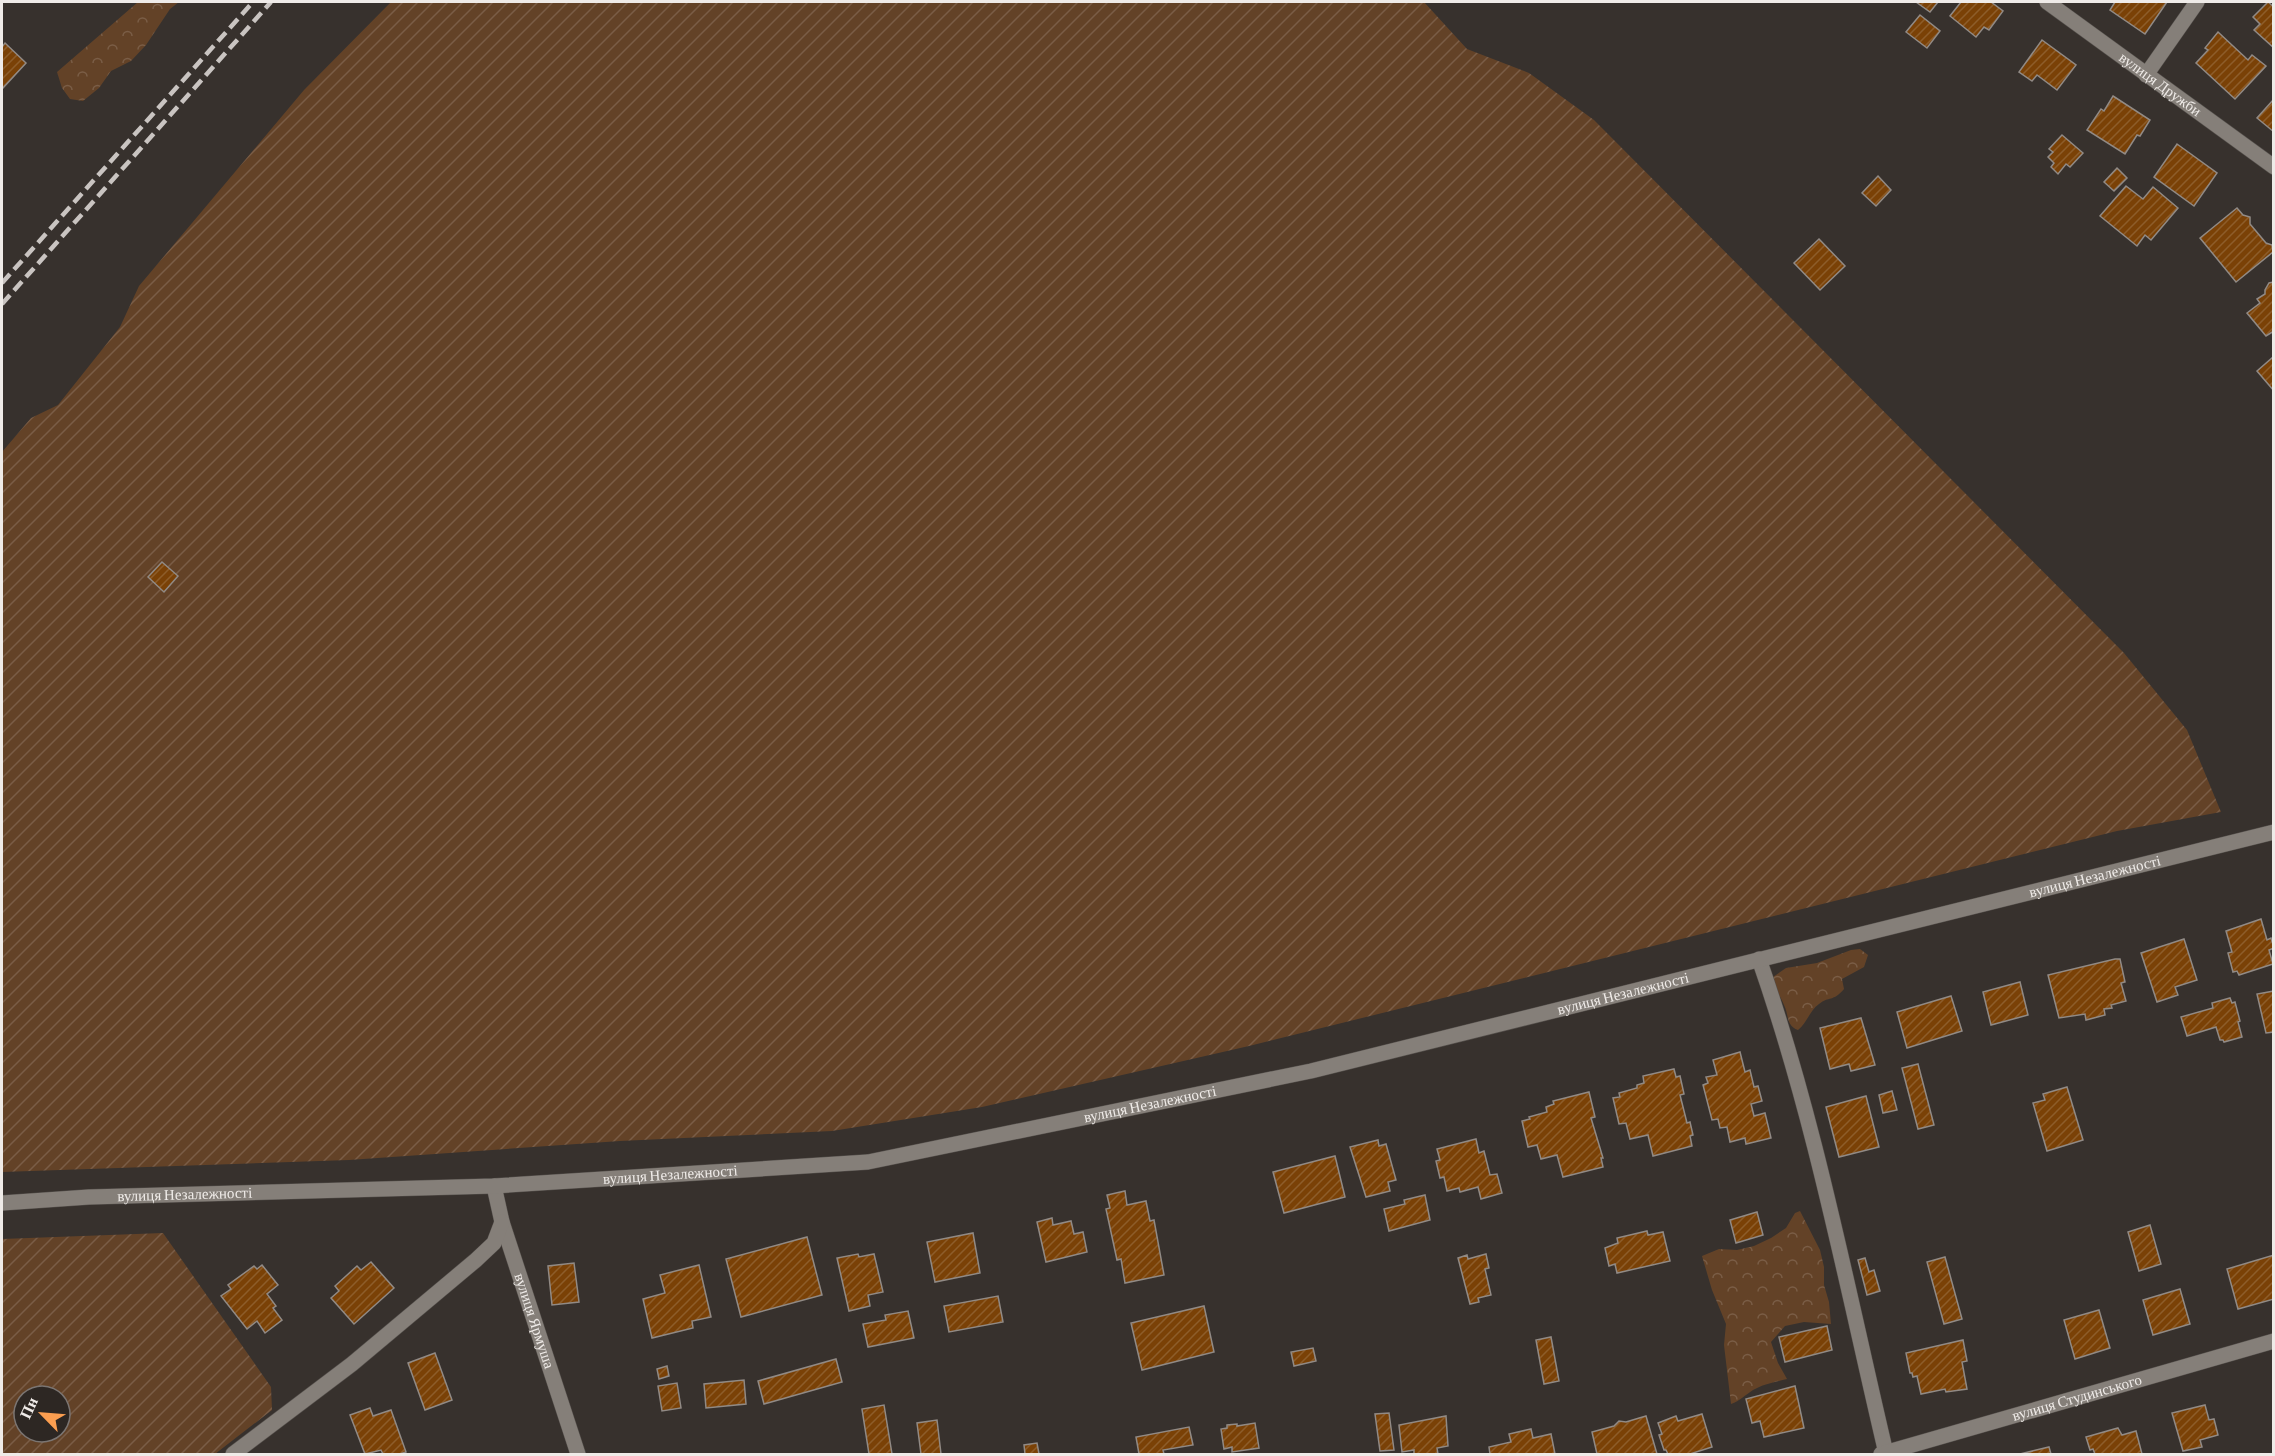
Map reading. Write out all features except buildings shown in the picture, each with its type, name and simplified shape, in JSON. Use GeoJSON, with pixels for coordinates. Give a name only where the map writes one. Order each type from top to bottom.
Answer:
{"type":"FeatureCollection","features":[{"type":"Feature","properties":{"kind":"street","name":"вулиця Дружби"},"geometry":{"type":"LineString","coordinates":[[2047,2],[2274,168]]}},
{"type":"Feature","properties":{"kind":"street"},"geometry":{"type":"LineString","coordinates":[[2146,75],[2197,2]]}},
{"type":"Feature","properties":{"kind":"street","name":"вулиця Незалежності"},"geometry":{"type":"LineString","coordinates":[[2,1203],[89,1197],[494,1186],[868,1162],[1311,1071],[2274,832]]}},
{"type":"Feature","properties":{"kind":"street"},"geometry":{"type":"LineString","coordinates":[[1759,959],[1813,1143],[1884,1454]]}},
{"type":"Feature","properties":{"kind":"street","name":"вулиця Ярмуша"},"geometry":{"type":"LineString","coordinates":[[494,1186],[502,1222],[578,1455]]}},
{"type":"Feature","properties":{"kind":"street"},"geometry":{"type":"LineString","coordinates":[[233,1455],[352,1364],[476,1260],[495,1243],[502,1222]]}},
{"type":"Feature","properties":{"kind":"street","name":"вулиця Студинського"},"geometry":{"type":"LineString","coordinates":[[1884,1454],[2274,1341]]}},
{"type":"Feature","properties":{"kind":"green space"},"geometry":{"type":"Polygon","coordinates":[[[138,2],[179,2],[170,9],[146,45],[131,61],[111,71],[99,88],[83,101],[70,99],[62,88],[57,72],[138,2]]]}},
{"type":"Feature","properties":{"kind":"green space"},"geometry":{"type":"Polygon","coordinates":[[[391,2],[1424,2],[1467,49],[1529,73],[1594,120],[2124,653],[2187,730],[2221,812],[2117,831],[1249,1046],[982,1107],[832,1131],[620,1141],[349,1160],[2,1172],[2,452],[31,418],[58,405],[120,327],[139,286],[304,90],[391,2]]]}},
{"type":"Feature","properties":{"kind":"green space"},"geometry":{"type":"Polygon","coordinates":[[[1860,949],[1868,955],[1864,967],[1842,979],[1844,989],[1819,1004],[1798,1030],[1791,1026],[1786,1009],[1774,985],[1773,977],[1786,968],[1817,963],[1851,950],[1860,949]]]}},
{"type":"Feature","properties":{"kind":"green space"},"geometry":{"type":"Polygon","coordinates":[[[1800,1211],[1820,1250],[1831,1324],[1804,1322],[1785,1326],[1771,1342],[1778,1363],[1787,1379],[1757,1388],[1731,1404],[1724,1345],[1726,1324],[1712,1290],[1702,1256],[1719,1249],[1737,1250],[1754,1246],[1786,1228],[1795,1213],[1800,1211]]]}},
{"type":"Feature","properties":{"kind":"green space"},"geometry":{"type":"Polygon","coordinates":[[[163,1233],[271,1387],[272,1410],[215,1454],[2,1454],[2,1239],[163,1233]]]}},
{"type":"Feature","properties":{"kind":"railway"},"geometry":{"type":"LineString","coordinates":[[2,283],[253,2]]}},
{"type":"Feature","properties":{"kind":"railway"},"geometry":{"type":"LineString","coordinates":[[2,304],[271,2]]}}]}
